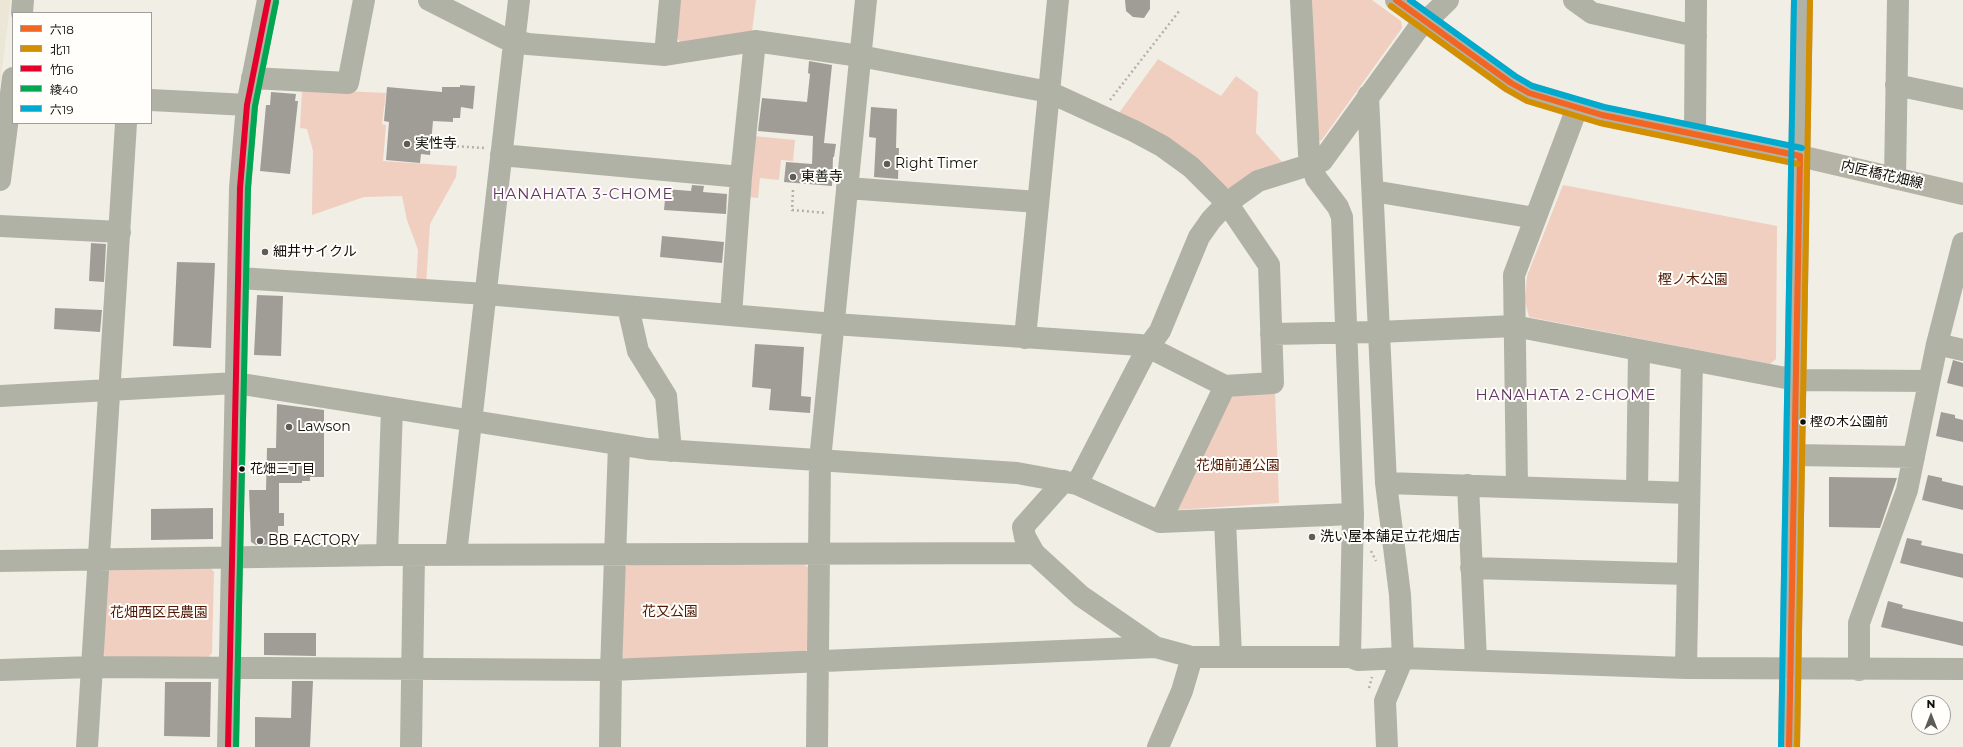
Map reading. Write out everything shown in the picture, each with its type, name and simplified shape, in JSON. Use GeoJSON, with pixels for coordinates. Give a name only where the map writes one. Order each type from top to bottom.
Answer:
{"type":"FeatureCollection","features":[{"type":"Feature","properties":{"kind":"main road","name":"内匠橋花畑線"},"geometry":{"type":"LineString","coordinates":[[1800,156],[1963,194]]}},
{"type":"Feature","properties":{"kind":"street"},"geometry":{"type":"LineString","coordinates":[[22,12],[23,0]]}},
{"type":"Feature","properties":{"kind":"street"},"geometry":{"type":"LineString","coordinates":[[228,747],[240,188],[247,105],[268,0]]}},
{"type":"Feature","properties":{"kind":"street"},"geometry":{"type":"LineString","coordinates":[[252,78],[348,83],[364,0]]}},
{"type":"Feature","properties":{"kind":"street"},"geometry":{"type":"LineString","coordinates":[[239,278],[486,294],[834,324],[1148,347],[1225,386],[1273,383],[1268,265],[1227,203],[1192,167],[1162,146],[1049,92],[860,56],[754,41],[666,55],[514,42],[428,0]]}},
{"type":"Feature","properties":{"kind":"street"},"geometry":{"type":"LineString","coordinates":[[456,554],[519,0]]}},
{"type":"Feature","properties":{"kind":"street"},"geometry":{"type":"LineString","coordinates":[[666,55],[670,0]]}},
{"type":"Feature","properties":{"kind":"street"},"geometry":{"type":"LineString","coordinates":[[817,747],[820,460],[866,0]]}},
{"type":"Feature","properties":{"kind":"street"},"geometry":{"type":"LineString","coordinates":[[1025,338],[1058,0]]}},
{"type":"Feature","properties":{"kind":"street"},"geometry":{"type":"LineString","coordinates":[[1301,0],[1309,154],[1316,178],[1338,207],[1342,217],[1353,514],[1350,658]]}},
{"type":"Feature","properties":{"kind":"street"},"geometry":{"type":"LineString","coordinates":[[1396,0],[1511,82],[1529,93],[1602,115],[1695,133],[1800,156]]}},
{"type":"Feature","properties":{"kind":"street"},"geometry":{"type":"LineString","coordinates":[[1155,647],[1081,596],[1034,553],[1025,537],[1024,527],[1071,482],[1148,347],[1160,331],[1199,237],[1211,220],[1227,203],[1258,181],[1322,161],[1424,21],[1448,0]]}},
{"type":"Feature","properties":{"kind":"street"},"geometry":{"type":"LineString","coordinates":[[1574,0],[1592,13],[1696,36]]}},
{"type":"Feature","properties":{"kind":"street"},"geometry":{"type":"LineString","coordinates":[[1695,133],[1696,0]]}},
{"type":"Feature","properties":{"kind":"street"},"geometry":{"type":"LineString","coordinates":[[1789,747],[1802,0]]}},
{"type":"Feature","properties":{"kind":"street"},"geometry":{"type":"LineString","coordinates":[[1895,178],[1898,0]]}},
{"type":"Feature","properties":{"kind":"street"},"geometry":{"type":"LineString","coordinates":[[731,315],[741,177],[754,41]]}},
{"type":"Feature","properties":{"kind":"street"},"geometry":{"type":"LineString","coordinates":[[1896,85],[1963,99]]}},
{"type":"Feature","properties":{"kind":"street"},"geometry":{"type":"LineString","coordinates":[[0,180],[12,88]]}},
{"type":"Feature","properties":{"kind":"street"},"geometry":{"type":"LineString","coordinates":[[1368,96],[1386,483],[1400,595],[1403,658],[1385,701],[1387,747]]}},
{"type":"Feature","properties":{"kind":"street"},"geometry":{"type":"LineString","coordinates":[[152,100],[247,105]]}},
{"type":"Feature","properties":{"kind":"street"},"geometry":{"type":"LineString","coordinates":[[1516,487],[1514,275],[1577,108]]}},
{"type":"Feature","properties":{"kind":"street"},"geometry":{"type":"LineString","coordinates":[[87,747],[126,124]]}},
{"type":"Feature","properties":{"kind":"street"},"geometry":{"type":"LineString","coordinates":[[502,152],[741,177]]}},
{"type":"Feature","properties":{"kind":"street"},"geometry":{"type":"LineString","coordinates":[[847,188],[1038,202]]}},
{"type":"Feature","properties":{"kind":"street"},"geometry":{"type":"LineString","coordinates":[[1373,191],[1535,218]]}},
{"type":"Feature","properties":{"kind":"street"},"geometry":{"type":"LineString","coordinates":[[0,226],[120,232]]}},
{"type":"Feature","properties":{"kind":"street"},"geometry":{"type":"LineString","coordinates":[[1859,670],[1859,623],[1907,490],[1937,344],[1963,243]]}},
{"type":"Feature","properties":{"kind":"street"},"geometry":{"type":"LineString","coordinates":[[628,307],[638,351],[666,396],[670,451]]}},
{"type":"Feature","properties":{"kind":"street"},"geometry":{"type":"LineString","coordinates":[[1271,334],[1378,332],[1514,326],[1639,352],[1692,360],[1796,380],[1929,381]]}},
{"type":"Feature","properties":{"kind":"street"},"geometry":{"type":"LineString","coordinates":[[1937,344],[1963,350]]}},
{"type":"Feature","properties":{"kind":"street"},"geometry":{"type":"LineString","coordinates":[[1637,491],[1639,352]]}},
{"type":"Feature","properties":{"kind":"street"},"geometry":{"type":"LineString","coordinates":[[1686,668],[1688,493],[1692,360]]}},
{"type":"Feature","properties":{"kind":"street"},"geometry":{"type":"LineString","coordinates":[[0,396],[236,383],[619,445],[670,451],[1017,473],[1071,482],[1160,522],[1353,514]]}},
{"type":"Feature","properties":{"kind":"street"},"geometry":{"type":"LineString","coordinates":[[1160,522],[1225,386]]}},
{"type":"Feature","properties":{"kind":"street"},"geometry":{"type":"LineString","coordinates":[[388,555],[392,408]]}},
{"type":"Feature","properties":{"kind":"street"},"geometry":{"type":"LineString","coordinates":[[610,747],[614,555],[619,445]]}},
{"type":"Feature","properties":{"kind":"street"},"geometry":{"type":"LineString","coordinates":[[1794,455],[1914,457]]}},
{"type":"Feature","properties":{"kind":"street"},"geometry":{"type":"LineString","coordinates":[[1386,483],[1688,493]]}},
{"type":"Feature","properties":{"kind":"street"},"geometry":{"type":"LineString","coordinates":[[1468,485],[1476,660]]}},
{"type":"Feature","properties":{"kind":"street"},"geometry":{"type":"LineString","coordinates":[[1225,520],[1231,656]]}},
{"type":"Feature","properties":{"kind":"street"},"geometry":{"type":"LineString","coordinates":[[0,561],[456,554],[614,555],[1034,553]]}},
{"type":"Feature","properties":{"kind":"street"},"geometry":{"type":"LineString","coordinates":[[411,747],[414,555]]}},
{"type":"Feature","properties":{"kind":"street"},"geometry":{"type":"LineString","coordinates":[[1471,568],[1687,574]]}},
{"type":"Feature","properties":{"kind":"street"},"geometry":{"type":"LineString","coordinates":[[0,670],[92,667],[230,667],[611,670],[1155,647],[1192,657],[1231,656],[1350,658],[1358,660],[1403,658],[1686,668],[1859,670],[1963,669]]}},
{"type":"Feature","properties":{"kind":"street"},"geometry":{"type":"LineString","coordinates":[[1158,747],[1182,691],[1192,657]]}},
{"type":"Feature","properties":{"kind":"path"},"geometry":{"type":"LineString","coordinates":[[1099,115],[1180,10]]}},
{"type":"Feature","properties":{"kind":"path"},"geometry":{"type":"LineString","coordinates":[[437,145],[502,152]]}},
{"type":"Feature","properties":{"kind":"path"},"geometry":{"type":"LineString","coordinates":[[793,190],[792,210],[829,213]]}},
{"type":"Feature","properties":{"kind":"shaded area"},"geometry":{"type":"Polygon","coordinates":[[[0,0],[11,0],[0,86],[0,0]]]}},
{"type":"Feature","properties":{"kind":"green space"},"geometry":{"type":"Polygon","coordinates":[[[680,0],[756,0],[752,31],[681,43],[676,37],[680,0]]]}},
{"type":"Feature","properties":{"kind":"green space"},"geometry":{"type":"Polygon","coordinates":[[[1312,0],[1372,0],[1401,21],[1402,28],[1321,141],[1316,137],[1312,0]]]}},
{"type":"Feature","properties":{"kind":"green space"},"geometry":{"type":"Polygon","coordinates":[[[1158,59],[1221,96],[1236,76],[1258,92],[1256,133],[1284,164],[1233,188],[1227,188],[1119,113],[1158,59]]]}},
{"type":"Feature","properties":{"kind":"green space"},"geometry":{"type":"Polygon","coordinates":[[[302,89],[386,93],[382,124],[386,125],[383,161],[457,166],[456,177],[430,224],[426,285],[416,284],[418,250],[407,220],[402,196],[364,197],[312,215],[313,151],[307,129],[300,128],[302,89]]]}},
{"type":"Feature","properties":{"kind":"green space"},"geometry":{"type":"Polygon","coordinates":[[[754,136],[795,140],[793,161],[781,160],[779,180],[760,178],[758,198],[748,197],[754,136]]]}},
{"type":"Feature","properties":{"kind":"green space","name":"樫ノ木公園"},"geometry":{"type":"Polygon","coordinates":[[[1563,185],[1777,226],[1776,359],[1770,364],[1529,317],[1525,301],[1527,276],[1563,185]]]}},
{"type":"Feature","properties":{"kind":"green space","name":"花畑前通公園"},"geometry":{"type":"Polygon","coordinates":[[[1275,390],[1279,503],[1175,510],[1227,395],[1275,390]]]}},
{"type":"Feature","properties":{"kind":"green space","name":"花又公園"},"geometry":{"type":"Polygon","coordinates":[[[628,565],[804,565],[808,567],[807,649],[804,652],[626,662],[622,658],[623,568],[628,565]]]}},
{"type":"Feature","properties":{"kind":"green space","name":"花畑西区民農園"},"geometry":{"type":"Polygon","coordinates":[[[209,566],[214,572],[212,653],[207,659],[108,659],[103,654],[107,572],[112,567],[209,566]]]}},
{"type":"Feature","properties":{"kind":"building"},"geometry":{"type":"Polygon","coordinates":[[[1125,0],[1150,0],[1150,9],[1144,18],[1133,17],[1126,11],[1125,0]]]}},
{"type":"Feature","properties":{"kind":"building"},"geometry":{"type":"Polygon","coordinates":[[[809,61],[832,65],[824,143],[836,144],[833,157],[832,186],[784,182],[786,162],[812,164],[813,136],[758,131],[762,98],[807,102],[810,74],[808,73],[809,61]]]}},
{"type":"Feature","properties":{"kind":"building"},"geometry":{"type":"Polygon","coordinates":[[[460,85],[475,86],[473,109],[461,107],[460,118],[453,118],[453,122],[433,121],[430,155],[421,154],[420,163],[386,160],[389,122],[384,121],[387,87],[442,92],[442,87],[460,87],[460,85]]]}},
{"type":"Feature","properties":{"kind":"building"},"geometry":{"type":"Polygon","coordinates":[[[271,92],[296,94],[295,101],[298,101],[290,174],[260,171],[266,105],[270,105],[271,92]]]}},
{"type":"Feature","properties":{"kind":"building"},"geometry":{"type":"Polygon","coordinates":[[[871,107],[897,109],[896,148],[899,148],[898,179],[874,177],[876,138],[869,137],[871,107]]]}},
{"type":"Feature","properties":{"kind":"building"},"geometry":{"type":"Polygon","coordinates":[[[692,185],[704,186],[703,192],[727,194],[726,214],[664,210],[666,189],[691,191],[692,185]]]}},
{"type":"Feature","properties":{"kind":"building"},"geometry":{"type":"Polygon","coordinates":[[[662,236],[724,242],[722,263],[660,257],[662,236]]]}},
{"type":"Feature","properties":{"kind":"building"},"geometry":{"type":"Polygon","coordinates":[[[91,243],[106,244],[104,282],[89,281],[91,243]]]}},
{"type":"Feature","properties":{"kind":"building"},"geometry":{"type":"Polygon","coordinates":[[[177,262],[215,263],[211,348],[173,346],[177,262]]]}},
{"type":"Feature","properties":{"kind":"building"},"geometry":{"type":"Polygon","coordinates":[[[257,295],[283,296],[281,356],[254,355],[257,295]]]}},
{"type":"Feature","properties":{"kind":"building"},"geometry":{"type":"Polygon","coordinates":[[[55,308],[102,310],[100,332],[54,329],[55,308]]]}},
{"type":"Feature","properties":{"kind":"building"},"geometry":{"type":"Polygon","coordinates":[[[755,344],[804,347],[801,396],[811,397],[810,413],[769,410],[771,389],[752,387],[755,344]]]}},
{"type":"Feature","properties":{"kind":"building"},"geometry":{"type":"Polygon","coordinates":[[[1953,360],[1963,363],[1963,387],[1947,383],[1953,360]]]}},
{"type":"Feature","properties":{"kind":"building"},"geometry":{"type":"Polygon","coordinates":[[[277,404],[324,410],[324,477],[310,477],[310,481],[302,481],[302,483],[279,483],[279,513],[284,513],[284,526],[278,526],[278,544],[256,545],[251,542],[249,490],[266,490],[267,448],[276,448],[277,404]]]}},
{"type":"Feature","properties":{"kind":"building"},"geometry":{"type":"Polygon","coordinates":[[[1941,412],[1955,415],[1955,418],[1963,420],[1963,442],[1936,436],[1941,412]]]}},
{"type":"Feature","properties":{"kind":"building"},"geometry":{"type":"Polygon","coordinates":[[[1928,475],[1942,478],[1942,481],[1963,486],[1963,510],[1922,500],[1928,475]]]}},
{"type":"Feature","properties":{"kind":"building"},"geometry":{"type":"Polygon","coordinates":[[[1829,477],[1897,478],[1880,528],[1829,527],[1829,477]]]}},
{"type":"Feature","properties":{"kind":"building"},"geometry":{"type":"Polygon","coordinates":[[[213,508],[213,539],[151,540],[151,509],[213,508]]]}},
{"type":"Feature","properties":{"kind":"building"},"geometry":{"type":"Polygon","coordinates":[[[1907,538],[1922,541],[1921,545],[1963,554],[1963,578],[1900,563],[1907,538]]]}},
{"type":"Feature","properties":{"kind":"building"},"geometry":{"type":"Polygon","coordinates":[[[1888,601],[1903,605],[1902,608],[1963,622],[1963,646],[1881,627],[1888,601]]]}},
{"type":"Feature","properties":{"kind":"building"},"geometry":{"type":"Polygon","coordinates":[[[264,633],[316,633],[316,656],[264,655],[264,633]]]}},
{"type":"Feature","properties":{"kind":"building"},"geometry":{"type":"Polygon","coordinates":[[[292,681],[313,681],[310,747],[255,747],[255,717],[291,718],[292,681]]]}},
{"type":"Feature","properties":{"kind":"building"},"geometry":{"type":"Polygon","coordinates":[[[165,682],[211,682],[210,737],[164,736],[165,682]]]}},
{"type":"Feature","properties":{"kind":"transit line","name":"竹16"},"geometry":{"type":"LineString","coordinates":[[228,747],[240,188],[247,105],[268,0]]}},
{"type":"Feature","properties":{"kind":"transit line","name":"六18"},"geometry":{"type":"LineString","coordinates":[[1396,0],[1511,83],[1529,93],[1602,115],[1800,156]]}},
{"type":"Feature","properties":{"kind":"transit line","name":"六19"},"geometry":{"type":"LineString","coordinates":[[1410,0],[1515,76],[1532,86],[1604,107],[1802,148]]}},
{"type":"Feature","properties":{"kind":"transit line","name":"六19"},"geometry":{"type":"LineString","coordinates":[[1781,747],[1794,0]]}},
{"type":"Feature","properties":{"kind":"transit line","name":"北11"},"geometry":{"type":"LineString","coordinates":[[1797,747],[1810,0]]}},
{"type":"Feature","properties":{"kind":"transit line","name":"綾40"},"geometry":{"type":"LineString","coordinates":[[236,747],[248,188],[255,106],[276,2]]}},
{"type":"Feature","properties":{"kind":"transit line","name":"北11"},"geometry":{"type":"LineString","coordinates":[[1391,6],[1506,89],[1527,101],[1600,123],[1798,164]]}},
{"type":"Feature","properties":{"kind":"transit line","name":"六18"},"geometry":{"type":"LineString","coordinates":[[1789,747],[1800,156]]}},
{"type":"Feature","properties":{"kind":"place","name":"実性寺"},"geometry":{"type":"Point","coordinates":[407,144]}},
{"type":"Feature","properties":{"kind":"place","name":"Right Timer"},"geometry":{"type":"Point","coordinates":[887,164]}},
{"type":"Feature","properties":{"kind":"place","name":"東善寺"},"geometry":{"type":"Point","coordinates":[793,177]}},
{"type":"Feature","properties":{"kind":"place","name":"細井サイクル"},"geometry":{"type":"Point","coordinates":[265,252]}},
{"type":"Feature","properties":{"kind":"place","name":"樫の木公園前"},"geometry":{"type":"Point","coordinates":[1803,422]}},
{"type":"Feature","properties":{"kind":"place","name":"Lawson"},"geometry":{"type":"Point","coordinates":[289,427]}},
{"type":"Feature","properties":{"kind":"place","name":"花畑三丁目"},"geometry":{"type":"Point","coordinates":[242,469]}},
{"type":"Feature","properties":{"kind":"place","name":"洗い屋本舗足立花畑店"},"geometry":{"type":"Point","coordinates":[1312,537]}},
{"type":"Feature","properties":{"kind":"place","name":"BB FACTORY"},"geometry":{"type":"Point","coordinates":[260,541]}},
{"type":"Feature","properties":{"kind":"district","name":"HANAHATA 3-CHOME"},"geometry":{"type":"Point","coordinates":[583,195]}},
{"type":"Feature","properties":{"kind":"district","name":"HANAHATA 2-CHOME"},"geometry":{"type":"Point","coordinates":[1566,396]}}]}
